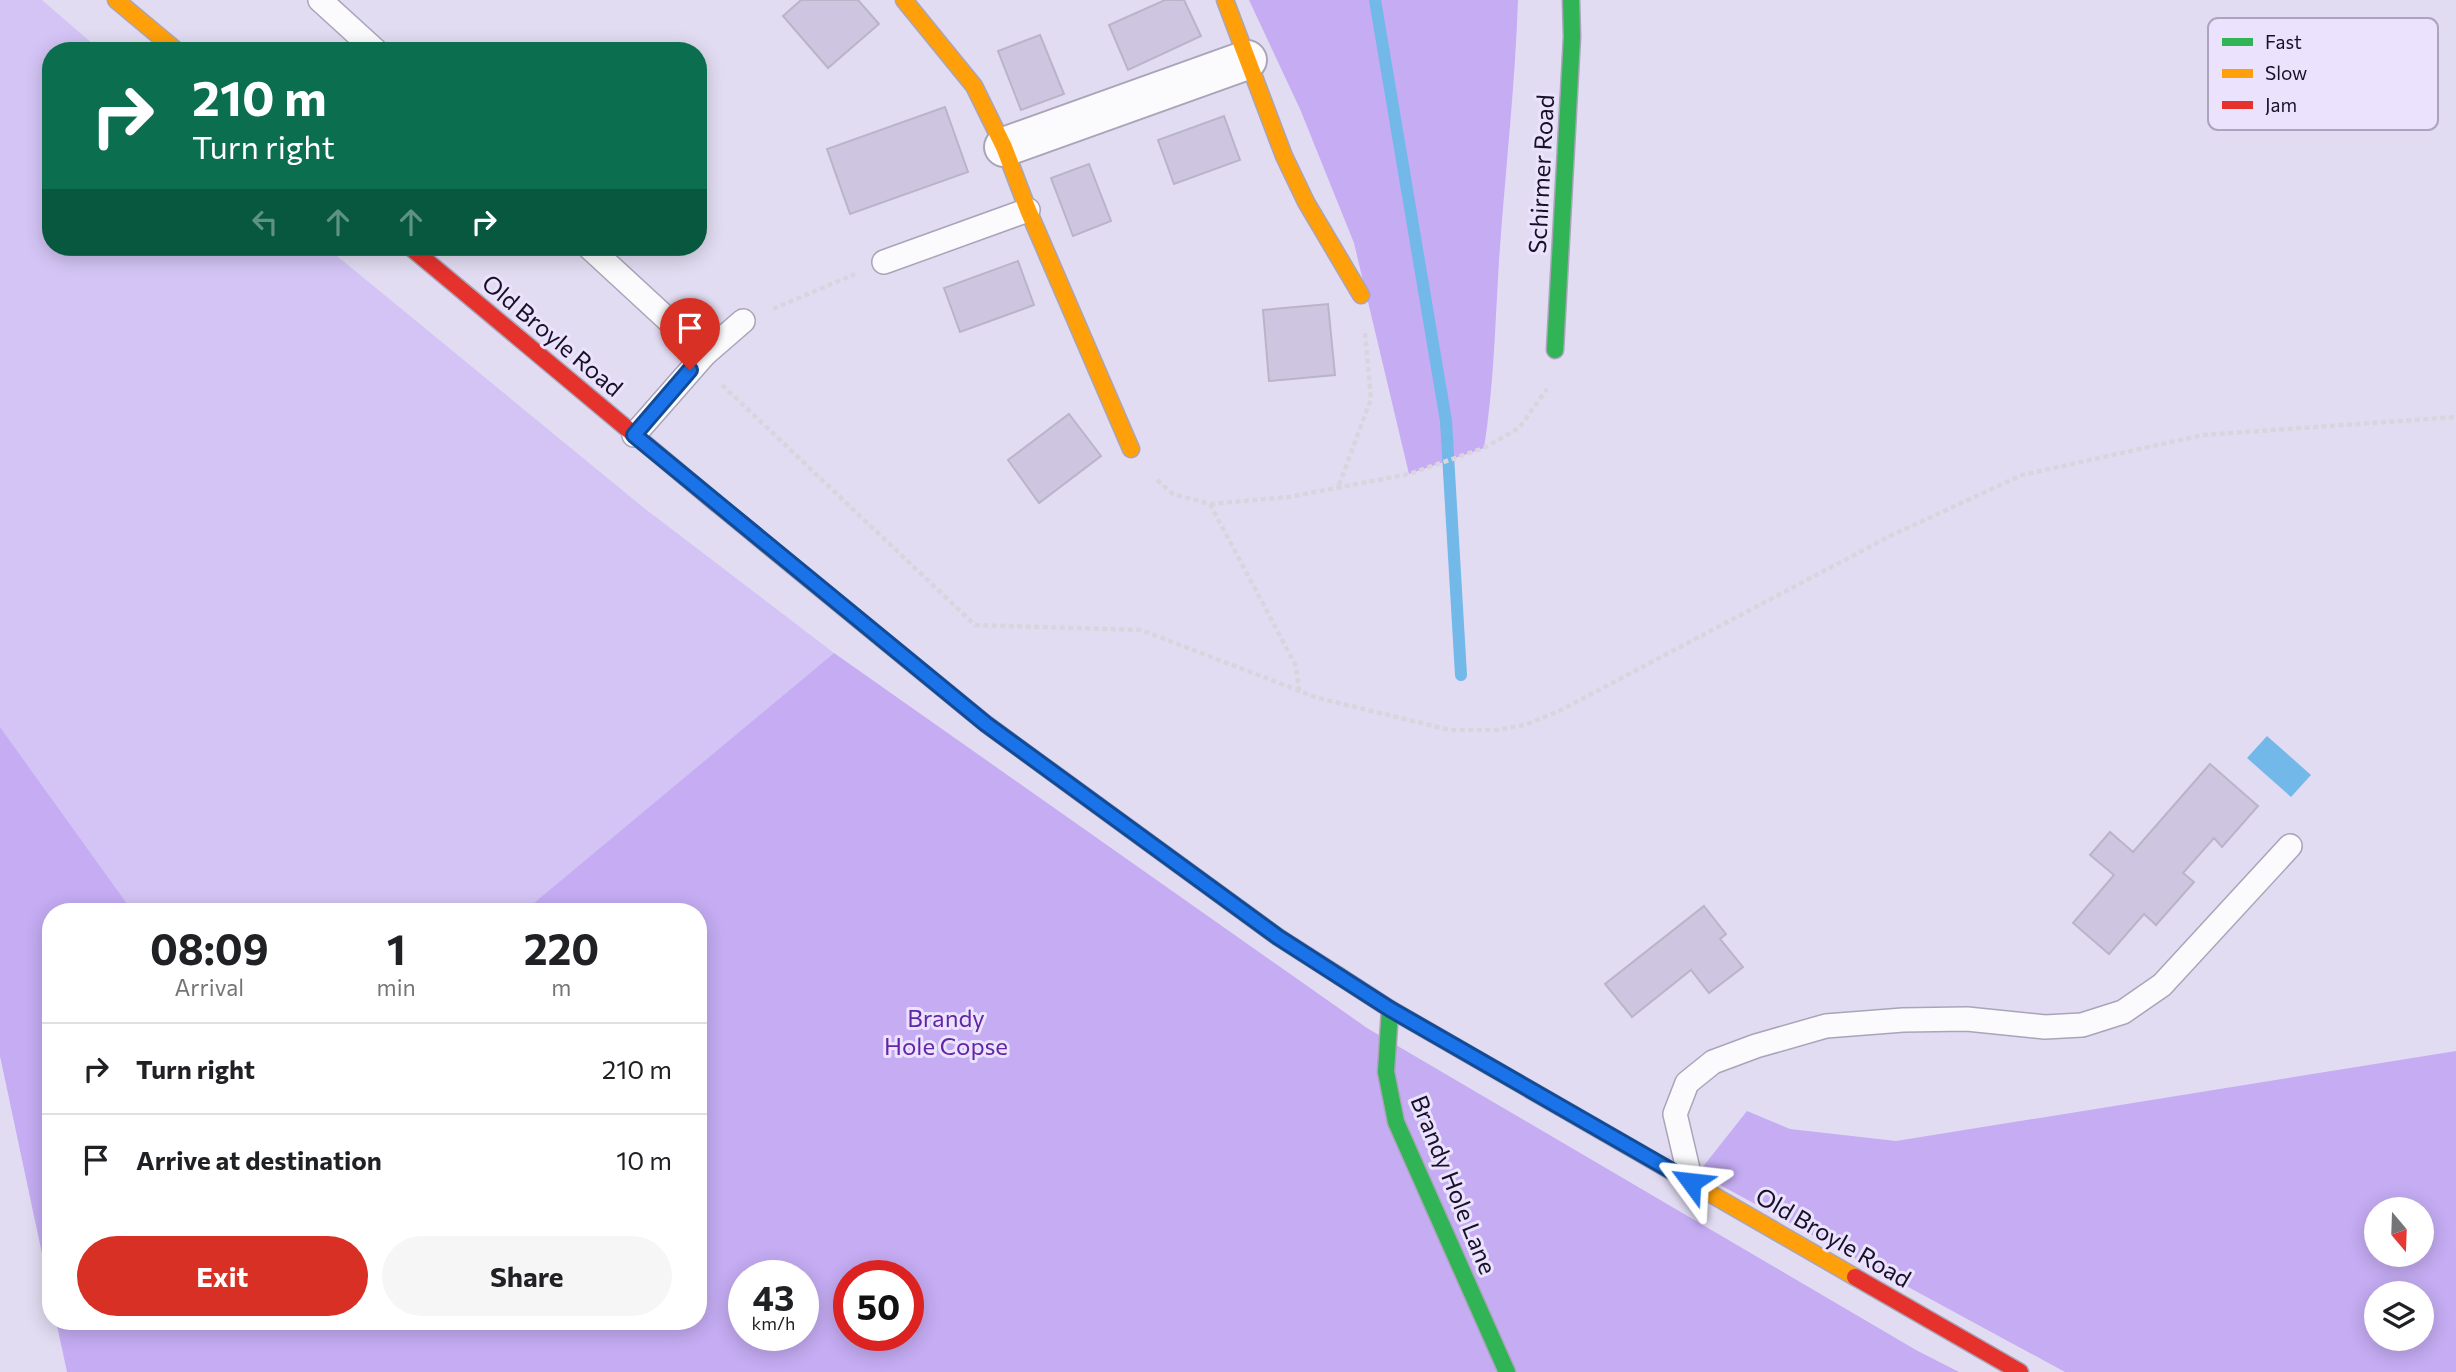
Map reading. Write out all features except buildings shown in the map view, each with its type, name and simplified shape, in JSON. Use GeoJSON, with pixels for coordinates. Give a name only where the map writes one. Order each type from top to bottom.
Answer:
{"type":"FeatureCollection","features":[{"type":"Feature","properties":{"kind":"main road"},"geometry":{"type":"LineString","coordinates":[[116,0],[166,42]]}},
{"type":"Feature","properties":{"kind":"main road"},"geometry":{"type":"LineString","coordinates":[[904,0],[974,86],[1004,147],[1028,210],[1131,449]]}},
{"type":"Feature","properties":{"kind":"main road"},"geometry":{"type":"LineString","coordinates":[[1225,0],[1284,156],[1306,202],[1361,295]]}},
{"type":"Feature","properties":{"kind":"main road","name":"Schirmer Road"},"geometry":{"type":"LineString","coordinates":[[1555,350],[1572,37],[1571,0]]}},
{"type":"Feature","properties":{"kind":"main road","name":"Old Broyle Road"},"geometry":{"type":"LineString","coordinates":[[421,256],[986,724],[1278,937],[1390,1009],[2020,1372]]}},
{"type":"Feature","properties":{"kind":"main road","name":"Brandy Hole Lane"},"geometry":{"type":"LineString","coordinates":[[1390,1009],[1386,1072],[1396,1122],[1507,1372]]}},
{"type":"Feature","properties":{"kind":"street"},"geometry":{"type":"LineString","coordinates":[[1004,147],[1247,60]]}},
{"type":"Feature","properties":{"kind":"lane"},"geometry":{"type":"LineString","coordinates":[[320,0],[366,42]]}},
{"type":"Feature","properties":{"kind":"lane"},"geometry":{"type":"LineString","coordinates":[[884,262],[1028,210]]}},
{"type":"Feature","properties":{"kind":"lane"},"geometry":{"type":"LineString","coordinates":[[599,256],[705,354]]}},
{"type":"Feature","properties":{"kind":"lane"},"geometry":{"type":"LineString","coordinates":[[634,435],[705,354],[743,321]]}},
{"type":"Feature","properties":{"kind":"lane"},"geometry":{"type":"LineString","coordinates":[[1691,1182],[1675,1114],[1687,1083],[1713,1062],[1756,1046],[1826,1026],[1903,1020],[1967,1019],[2045,1027],[2082,1025],[2123,1012],[2162,985],[2290,846]]}},
{"type":"Feature","properties":{"kind":"path"},"geometry":{"type":"LineString","coordinates":[[743,321],[884,262]]}},
{"type":"Feature","properties":{"kind":"path"},"geometry":{"type":"LineString","coordinates":[[1339,486],[1371,399],[1361,295]]}},
{"type":"Feature","properties":{"kind":"path"},"geometry":{"type":"LineString","coordinates":[[1131,449],[1147,470],[1173,494],[1209,504],[1289,497],[1409,474],[1475,451],[1519,428],[1546,393],[1555,350]]}},
{"type":"Feature","properties":{"kind":"path"},"geometry":{"type":"LineString","coordinates":[[705,354],[716,379],[975,625],[1141,630],[1318,698],[1450,730],[1496,730],[1525,725],[1571,705],[1890,536],[2022,475],[2203,435],[2456,417]]}},
{"type":"Feature","properties":{"kind":"path"},"geometry":{"type":"LineString","coordinates":[[1209,504],[1296,666],[1299,691]]}},
{"type":"Feature","properties":{"kind":"shaded area"},"geometry":{"type":"Polygon","coordinates":[[[0,0],[42,0],[91,42],[42,42],[42,256],[337,256],[644,508],[834,653],[534,903],[127,903],[0,727],[0,0]]]}},
{"type":"Feature","properties":{"kind":"green space"},"geometry":{"type":"Polygon","coordinates":[[[1249,0],[1518,0],[1492,378],[1484,448],[1409,474],[1354,243],[1300,109],[1249,0]]]}},
{"type":"Feature","properties":{"kind":"green space","name":"Brandy Hole Copse"},"geometry":{"type":"Polygon","coordinates":[[[834,653],[1367,1028],[1916,1350],[1959,1372],[67,1372],[58,1330],[707,1330],[707,903],[534,903],[834,653]]]}},
{"type":"Feature","properties":{"kind":"green space"},"geometry":{"type":"Polygon","coordinates":[[[0,727],[127,903],[42,903],[42,1254],[0,1056],[0,727]]]}},
{"type":"Feature","properties":{"kind":"green space"},"geometry":{"type":"Polygon","coordinates":[[[2456,1051],[2456,1372],[2065,1372],[1698,1173],[1747,1111],[1790,1129],[1896,1141],[2456,1051]]]}},
{"type":"Feature","properties":{"kind":"water"},"geometry":{"type":"Polygon","coordinates":[[[2267,736],[2311,775],[2291,797],[2247,758],[2267,736]]]}},
{"type":"Feature","properties":{"kind":"waterway"},"geometry":{"type":"LineString","coordinates":[[1375,0],[1446,421],[1461,675]]}},
{"type":"Feature","properties":{"kind":"traffic: fast"},"geometry":{"type":"LineString","coordinates":[[1555,350],[1572,37],[1571,0]]}},
{"type":"Feature","properties":{"kind":"traffic: fast"},"geometry":{"type":"LineString","coordinates":[[1390,1009],[1386,1072],[1396,1122],[1507,1372]]}},
{"type":"Feature","properties":{"kind":"traffic: slow"},"geometry":{"type":"LineString","coordinates":[[116,0],[166,42]]}},
{"type":"Feature","properties":{"kind":"traffic: slow"},"geometry":{"type":"LineString","coordinates":[[904,0],[974,86],[1004,147],[1028,210],[1131,449]]}},
{"type":"Feature","properties":{"kind":"traffic: slow"},"geometry":{"type":"LineString","coordinates":[[1225,0],[1284,156],[1306,202],[1361,295]]}},
{"type":"Feature","properties":{"kind":"traffic: slow"},"geometry":{"type":"LineString","coordinates":[[716,503],[986,724],[1097,805]]}},
{"type":"Feature","properties":{"kind":"traffic: slow"},"geometry":{"type":"LineString","coordinates":[[1339,976],[1390,1009],[1855,1277]]}},
{"type":"Feature","properties":{"kind":"traffic: jam"},"geometry":{"type":"LineString","coordinates":[[421,256],[716,503]]}},
{"type":"Feature","properties":{"kind":"traffic: jam"},"geometry":{"type":"LineString","coordinates":[[1097,805],[1278,937],[1339,976]]}},
{"type":"Feature","properties":{"kind":"traffic: jam"},"geometry":{"type":"LineString","coordinates":[[1855,1277],[2020,1372]]}},
{"type":"Feature","properties":{"kind":"route"},"geometry":{"type":"LineString","coordinates":[[690,370],[634,435],[965,707],[1278,937],[1390,1009],[1691,1182]]}}]}
